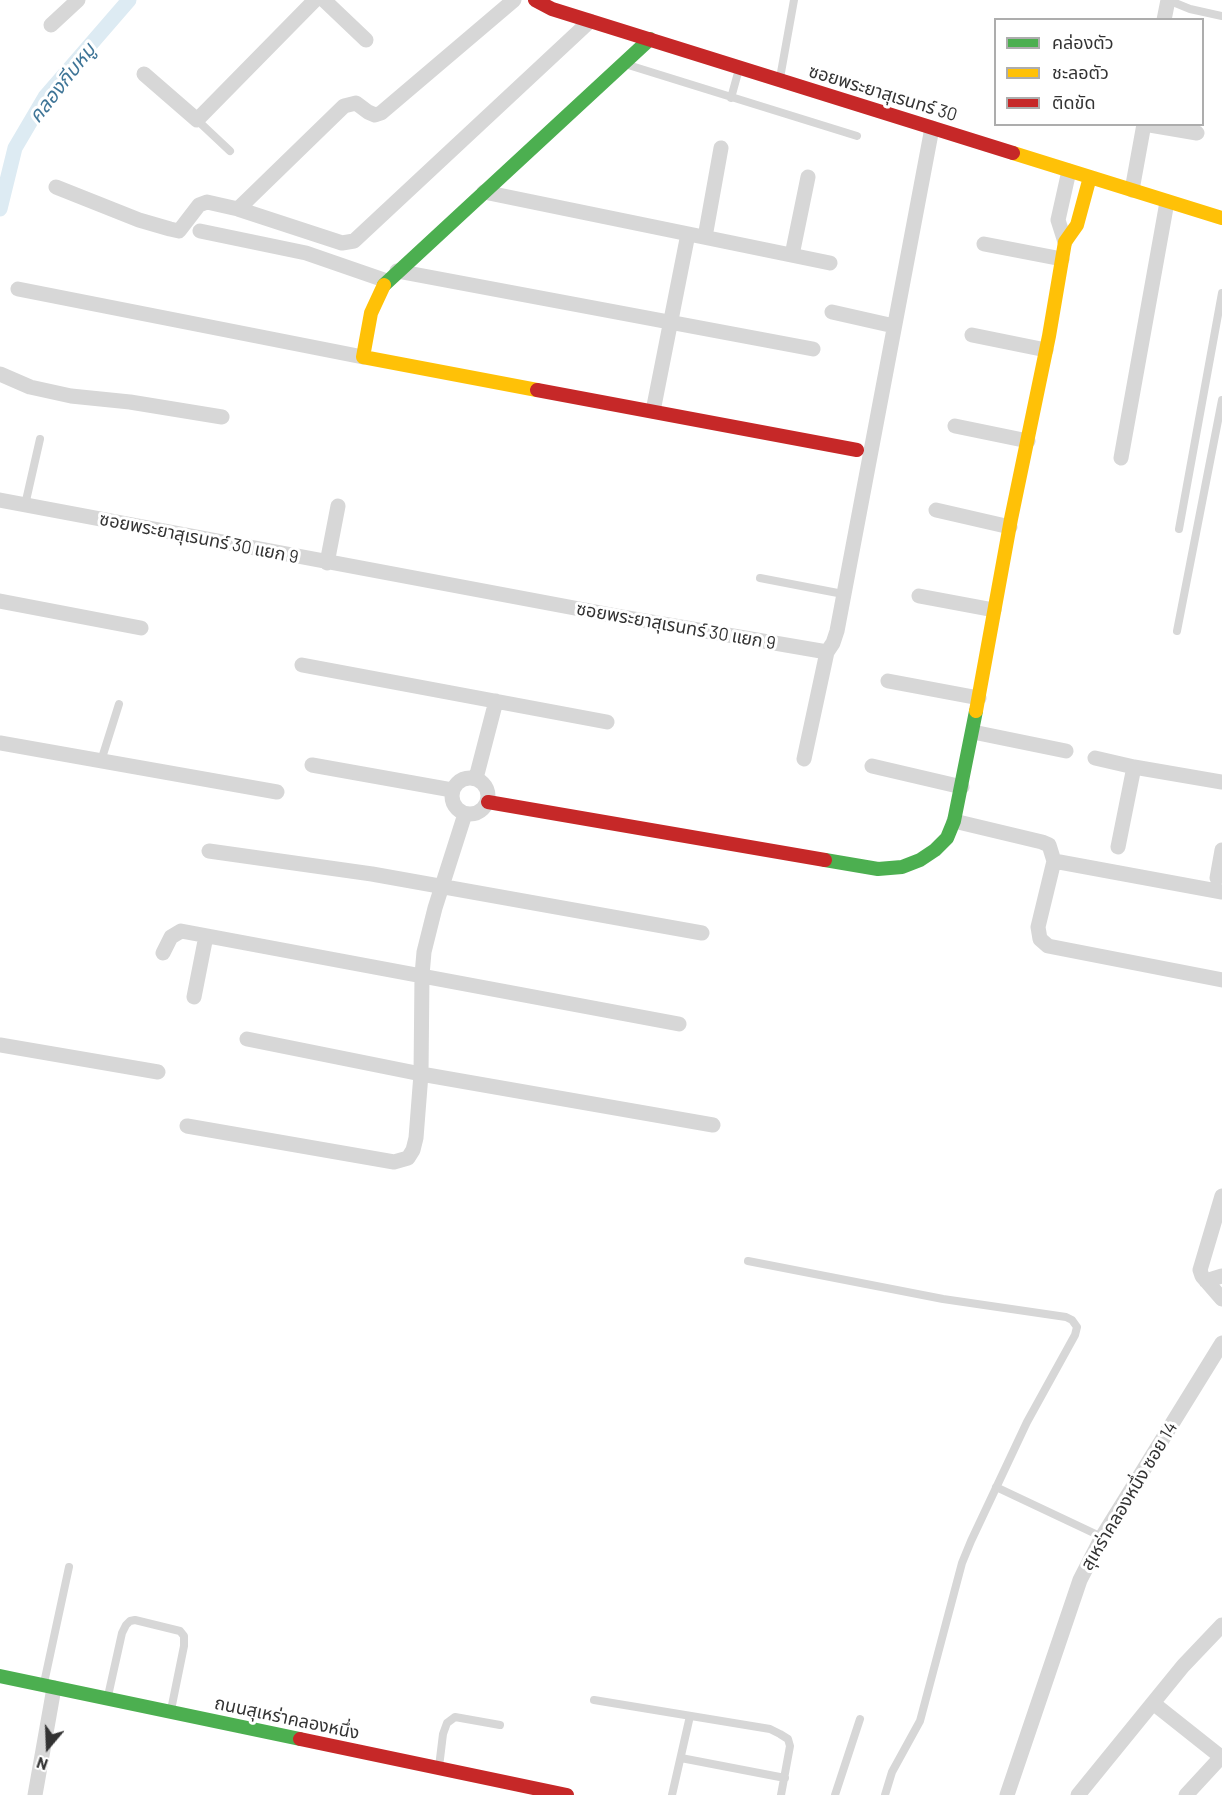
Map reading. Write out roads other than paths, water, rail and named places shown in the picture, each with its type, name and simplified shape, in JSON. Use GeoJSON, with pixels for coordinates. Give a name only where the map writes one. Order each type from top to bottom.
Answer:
{"type":"FeatureCollection","features":[{"type":"Feature","properties":{"kind":"street"},"geometry":{"type":"LineString","coordinates":[[51,25],[78,0]]}},
{"type":"Feature","properties":{"kind":"street"},"geometry":{"type":"LineString","coordinates":[[144,74],[197,120],[315,0]]}},
{"type":"Feature","properties":{"kind":"street"},"geometry":{"type":"LineString","coordinates":[[324,0],[366,40]]}},
{"type":"Feature","properties":{"kind":"street"},"geometry":{"type":"LineString","coordinates":[[238,209],[344,106],[356,103],[375,115],[381,113],[514,0]]}},
{"type":"Feature","properties":{"kind":"street","name":"ซอยพระยาสุเรนทร์ 30"},"geometry":{"type":"LineString","coordinates":[[535,0],[552,9],[1222,218]]}},
{"type":"Feature","properties":{"kind":"street"},"geometry":{"type":"LineString","coordinates":[[1164,18],[1168,0]]}},
{"type":"Feature","properties":{"kind":"street"},"geometry":{"type":"LineString","coordinates":[[56,187],[139,220],[179,231],[200,205],[207,202],[238,209],[342,243],[354,241],[590,21]]}},
{"type":"Feature","properties":{"kind":"street"},"geometry":{"type":"LineString","coordinates":[[363,357],[371,313],[380,290],[392,276],[650,39]]}},
{"type":"Feature","properties":{"kind":"street"},"geometry":{"type":"LineString","coordinates":[[1132,190],[1144,126]]}},
{"type":"Feature","properties":{"kind":"street"},"geometry":{"type":"LineString","coordinates":[[1156,126],[1197,133]]}},
{"type":"Feature","properties":{"kind":"street"},"geometry":{"type":"LineString","coordinates":[[804,759],[827,652],[833,643],[843,594],[932,128]]}},
{"type":"Feature","properties":{"kind":"street"},"geometry":{"type":"LineString","coordinates":[[705,237],[721,148]]}},
{"type":"Feature","properties":{"kind":"street"},"geometry":{"type":"LineString","coordinates":[[1065,242],[1058,220],[1069,171]]}},
{"type":"Feature","properties":{"kind":"street"},"geometry":{"type":"LineString","coordinates":[[792,255],[808,177]]}},
{"type":"Feature","properties":{"kind":"street"},"geometry":{"type":"LineString","coordinates":[[488,802],[878,869],[902,867],[920,860],[947,838],[954,820],[973,732],[994,610],[1046,350],[1065,242],[1077,225],[1090,177]]}},
{"type":"Feature","properties":{"kind":"street"},"geometry":{"type":"LineString","coordinates":[[484,192],[830,262]]}},
{"type":"Feature","properties":{"kind":"street"},"geometry":{"type":"LineString","coordinates":[[1121,458],[1167,202]]}},
{"type":"Feature","properties":{"kind":"street"},"geometry":{"type":"LineString","coordinates":[[200,231],[306,253],[392,276],[669,322],[813,349]]}},
{"type":"Feature","properties":{"kind":"street"},"geometry":{"type":"LineString","coordinates":[[653,411],[688,234]]}},
{"type":"Feature","properties":{"kind":"street"},"geometry":{"type":"LineString","coordinates":[[984,244],[1062,259]]}},
{"type":"Feature","properties":{"kind":"street"},"geometry":{"type":"LineString","coordinates":[[18,289],[857,450]]}},
{"type":"Feature","properties":{"kind":"street"},"geometry":{"type":"LineString","coordinates":[[832,312],[894,326]]}},
{"type":"Feature","properties":{"kind":"street"},"geometry":{"type":"LineString","coordinates":[[972,335],[1046,350]]}},
{"type":"Feature","properties":{"kind":"street"},"geometry":{"type":"LineString","coordinates":[[0,374],[30,387],[71,396],[130,402],[222,417]]}},
{"type":"Feature","properties":{"kind":"street"},"geometry":{"type":"LineString","coordinates":[[955,426],[1028,441]]}},
{"type":"Feature","properties":{"kind":"street","name":"ซอยพระยาสุเรนทร์ 30 แยก 9"},"geometry":{"type":"LineString","coordinates":[[0,500],[327,563],[827,652]]}},
{"type":"Feature","properties":{"kind":"street"},"geometry":{"type":"LineString","coordinates":[[327,563],[338,506]]}},
{"type":"Feature","properties":{"kind":"street"},"geometry":{"type":"LineString","coordinates":[[936,510],[1010,527]]}},
{"type":"Feature","properties":{"kind":"street"},"geometry":{"type":"LineString","coordinates":[[919,596],[994,610]]}},
{"type":"Feature","properties":{"kind":"street"},"geometry":{"type":"LineString","coordinates":[[0,601],[141,628]]}},
{"type":"Feature","properties":{"kind":"street"},"geometry":{"type":"LineString","coordinates":[[302,665],[607,722]]}},
{"type":"Feature","properties":{"kind":"street"},"geometry":{"type":"LineString","coordinates":[[888,681],[978,698]]}},
{"type":"Feature","properties":{"kind":"street"},"geometry":{"type":"LineString","coordinates":[[476,778],[496,701]]}},
{"type":"Feature","properties":{"kind":"street"},"geometry":{"type":"LineString","coordinates":[[973,732],[1066,751]]}},
{"type":"Feature","properties":{"kind":"street"},"geometry":{"type":"LineString","coordinates":[[0,743],[277,792]]}},
{"type":"Feature","properties":{"kind":"street"},"geometry":{"type":"LineString","coordinates":[[1095,759],[1222,782]]}},
{"type":"Feature","properties":{"kind":"street"},"geometry":{"type":"LineString","coordinates":[[312,765],[452,790]]}},
{"type":"Feature","properties":{"kind":"street"},"geometry":{"type":"LineString","coordinates":[[872,766],[962,787]]}},
{"type":"Feature","properties":{"kind":"street"},"geometry":{"type":"LineString","coordinates":[[1118,847],[1134,767]]}},
{"type":"Feature","properties":{"kind":"street"},"geometry":{"type":"LineString","coordinates":[[476,778],[487,788],[488,802],[479,813],[465,814],[453,805],[452,790],[461,780],[476,778]]}},
{"type":"Feature","properties":{"kind":"street"},"geometry":{"type":"LineString","coordinates":[[187,1126],[394,1162],[408,1158],[416,1138],[421,1074],[424,952],[435,908],[465,814]]}},
{"type":"Feature","properties":{"kind":"street"},"geometry":{"type":"LineString","coordinates":[[954,820],[1049,845],[1054,861],[1038,927],[1040,939],[1048,946],[1222,980]]}},
{"type":"Feature","properties":{"kind":"street"},"geometry":{"type":"LineString","coordinates":[[1054,861],[1219,885],[1222,850]]}},
{"type":"Feature","properties":{"kind":"street"},"geometry":{"type":"LineString","coordinates":[[209,851],[443,886],[702,933]]}},
{"type":"Feature","properties":{"kind":"street"},"geometry":{"type":"LineString","coordinates":[[163,953],[171,937],[181,931],[679,1024]]}},
{"type":"Feature","properties":{"kind":"street"},"geometry":{"type":"LineString","coordinates":[[194,997],[206,936]]}},
{"type":"Feature","properties":{"kind":"street"},"geometry":{"type":"LineString","coordinates":[[247,1039],[421,1074],[713,1125]]}},
{"type":"Feature","properties":{"kind":"street"},"geometry":{"type":"LineString","coordinates":[[0,1045],[158,1072]]}},
{"type":"Feature","properties":{"kind":"street"},"geometry":{"type":"LineString","coordinates":[[1222,1196],[1216,1235],[1200,1269],[1206,1281],[1222,1299]]}},
{"type":"Feature","properties":{"kind":"street"},"geometry":{"type":"LineString","coordinates":[[1206,1281],[1222,1276]]}},
{"type":"Feature","properties":{"kind":"street","name":"สุเหร่าคลองหนึ่ง ซอย 14"},"geometry":{"type":"LineString","coordinates":[[1007,1795],[1070,1603],[1080,1580],[1102,1537],[1222,1343]]}},
{"type":"Feature","properties":{"kind":"street"},"geometry":{"type":"LineString","coordinates":[[1078,1795],[1153,1703],[1220,1630]]}},
{"type":"Feature","properties":{"kind":"street","name":"ถนนสุเหร่าคลองหนึ่ง"},"geometry":{"type":"LineString","coordinates":[[0,1676],[439,1768],[514,1790],[567,1795]]}},
{"type":"Feature","properties":{"kind":"street"},"geometry":{"type":"LineString","coordinates":[[35,1795],[49,1686]]}},
{"type":"Feature","properties":{"kind":"street"},"geometry":{"type":"LineString","coordinates":[[1153,1703],[1221,1757],[1186,1795]]}},
{"type":"Feature","properties":{"kind":"lane"},"geometry":{"type":"LineString","coordinates":[[780,80],[794,0]]}},
{"type":"Feature","properties":{"kind":"lane"},"geometry":{"type":"LineString","coordinates":[[1168,0],[1190,9],[1222,16]]}},
{"type":"Feature","properties":{"kind":"lane"},"geometry":{"type":"LineString","coordinates":[[623,64],[857,136]]}},
{"type":"Feature","properties":{"kind":"lane"},"geometry":{"type":"LineString","coordinates":[[731,98],[740,68]]}},
{"type":"Feature","properties":{"kind":"lane"},"geometry":{"type":"LineString","coordinates":[[197,120],[230,150]]}},
{"type":"Feature","properties":{"kind":"lane"},"geometry":{"type":"LineString","coordinates":[[1179,529],[1222,293]]}},
{"type":"Feature","properties":{"kind":"lane"},"geometry":{"type":"LineString","coordinates":[[1177,631],[1222,400]]}},
{"type":"Feature","properties":{"kind":"lane"},"geometry":{"type":"LineString","coordinates":[[25,505],[40,439]]}},
{"type":"Feature","properties":{"kind":"lane"},"geometry":{"type":"LineString","coordinates":[[760,578],[843,594]]}},
{"type":"Feature","properties":{"kind":"lane"},"geometry":{"type":"LineString","coordinates":[[101,761],[119,704]]}},
{"type":"Feature","properties":{"kind":"lane"},"geometry":{"type":"LineString","coordinates":[[748,1261],[943,1299],[1072,1320],[1077,1327],[1075,1335],[1027,1422],[963,1563],[920,1721],[892,1772],[885,1795]]}},
{"type":"Feature","properties":{"kind":"lane"},"geometry":{"type":"LineString","coordinates":[[996,1487],[1102,1537]]}},
{"type":"Feature","properties":{"kind":"lane"},"geometry":{"type":"LineString","coordinates":[[49,1686],[69,1567]]}},
{"type":"Feature","properties":{"kind":"lane"},"geometry":{"type":"LineString","coordinates":[[107,1699],[122,1633],[130,1620],[135,1620],[180,1631],[184,1636],[171,1712]]}},
{"type":"Feature","properties":{"kind":"lane"},"geometry":{"type":"LineString","coordinates":[[594,1700],[770,1729],[788,1739],[790,1746],[781,1795]]}},
{"type":"Feature","properties":{"kind":"lane"},"geometry":{"type":"LineString","coordinates":[[672,1795],[690,1716]]}},
{"type":"Feature","properties":{"kind":"lane"},"geometry":{"type":"LineString","coordinates":[[439,1768],[443,1734],[447,1723],[455,1717],[500,1725]]}},
{"type":"Feature","properties":{"kind":"lane"},"geometry":{"type":"LineString","coordinates":[[835,1795],[860,1719]]}},
{"type":"Feature","properties":{"kind":"lane"},"geometry":{"type":"LineString","coordinates":[[681,1758],[784,1778]]}},
{"type":"Feature","properties":{"kind":"waterway","name":"คลองกีบหมู"},"geometry":{"type":"LineString","coordinates":[[0,209],[15,148],[45,97],[129,0]]}}]}
